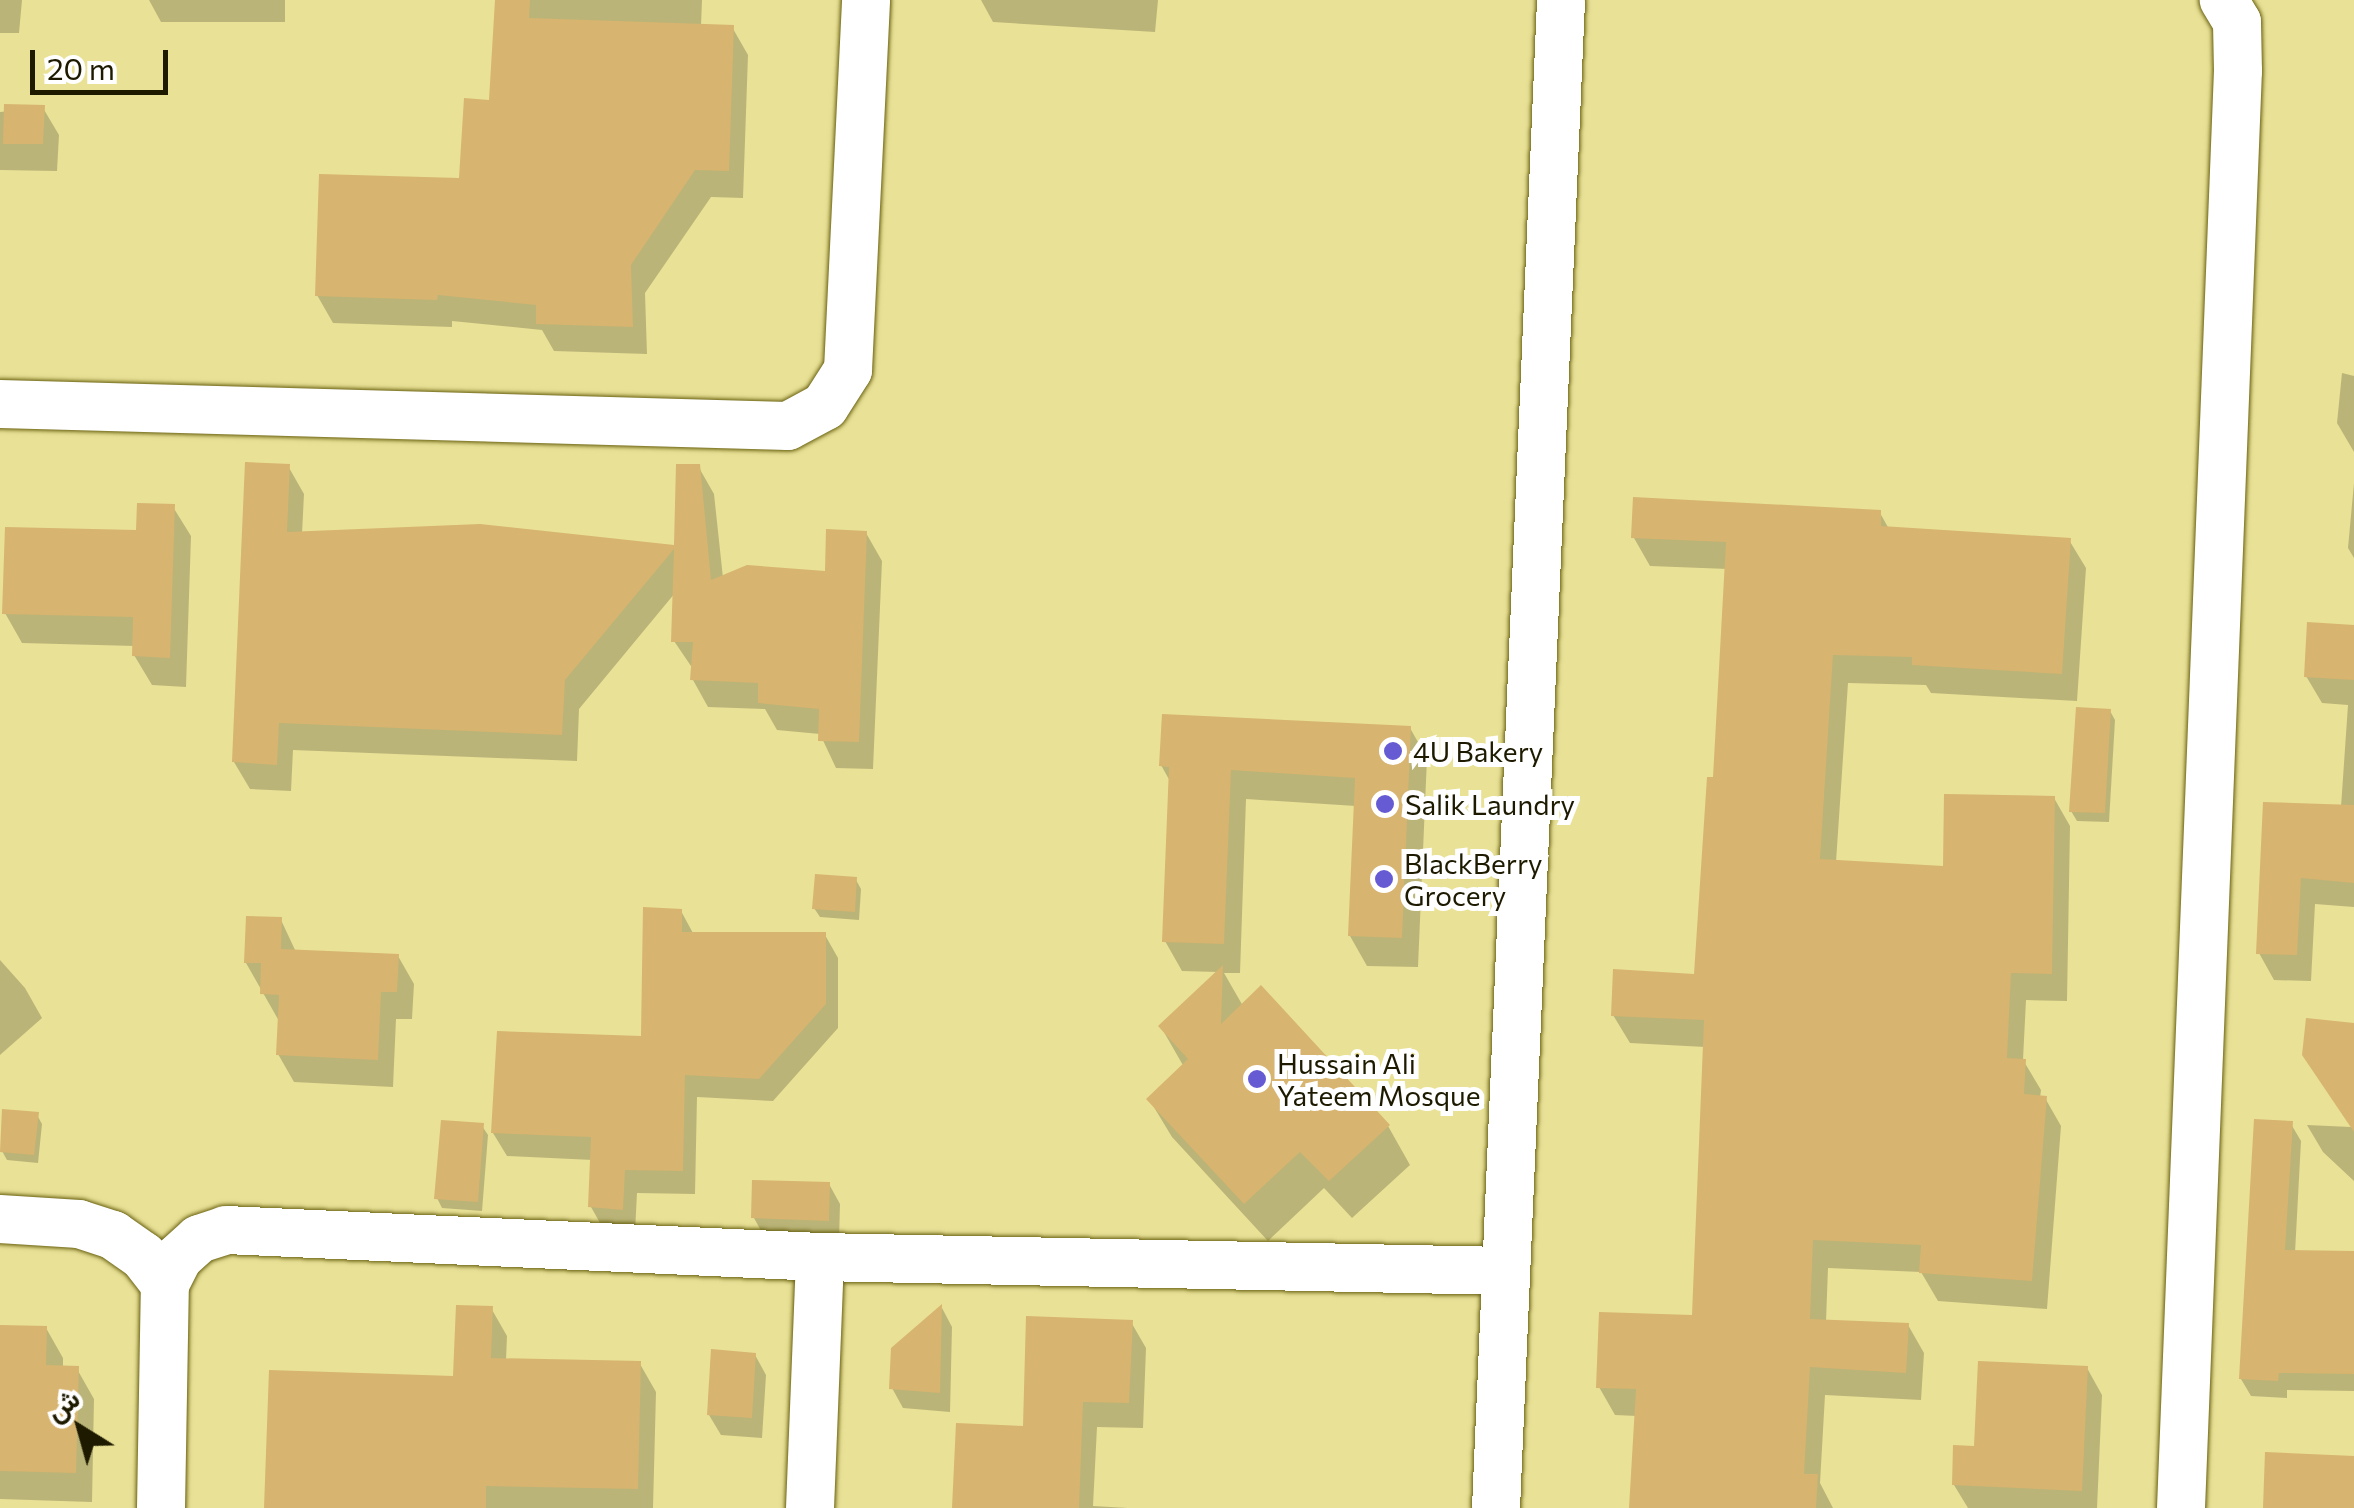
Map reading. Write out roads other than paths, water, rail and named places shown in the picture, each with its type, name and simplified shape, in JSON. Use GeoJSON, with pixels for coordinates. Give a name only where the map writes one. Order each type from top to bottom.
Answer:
{"type":"FeatureCollection","features":[{"type":"Feature","properties":{"kind":"street"},"geometry":{"type":"LineString","coordinates":[[0,404],[788,426],[825,406],[848,370],[866,0]]}},
{"type":"Feature","properties":{"kind":"street"},"geometry":{"type":"LineString","coordinates":[[1496,1508],[1562,0]]}},
{"type":"Feature","properties":{"kind":"street"},"geometry":{"type":"LineString","coordinates":[[2181,1508],[2238,71],[2237,22],[2224,0]]}},
{"type":"Feature","properties":{"kind":"street"},"geometry":{"type":"LineString","coordinates":[[0,1219],[79,1224],[113,1235],[143,1256],[165,1284]]}},
{"type":"Feature","properties":{"kind":"street"},"geometry":{"type":"LineString","coordinates":[[161,1508],[165,1284],[178,1258],[199,1239],[226,1230],[820,1257],[1505,1271]]}},
{"type":"Feature","properties":{"kind":"street"},"geometry":{"type":"LineString","coordinates":[[810,1508],[820,1257]]}},
{"type":"Feature","properties":{"kind":"place","name":"4U Bakery"},"geometry":{"type":"Point","coordinates":[1393,751]}},
{"type":"Feature","properties":{"kind":"place","name":"Salik Laundry"},"geometry":{"type":"Point","coordinates":[1385,804]}},
{"type":"Feature","properties":{"kind":"place","name":"BlackBerry Grocery"},"geometry":{"type":"Point","coordinates":[1384,879]}},
{"type":"Feature","properties":{"kind":"place","name":"Hussain Ali Yateem Mosque"},"geometry":{"type":"Point","coordinates":[1257,1079]}}]}
